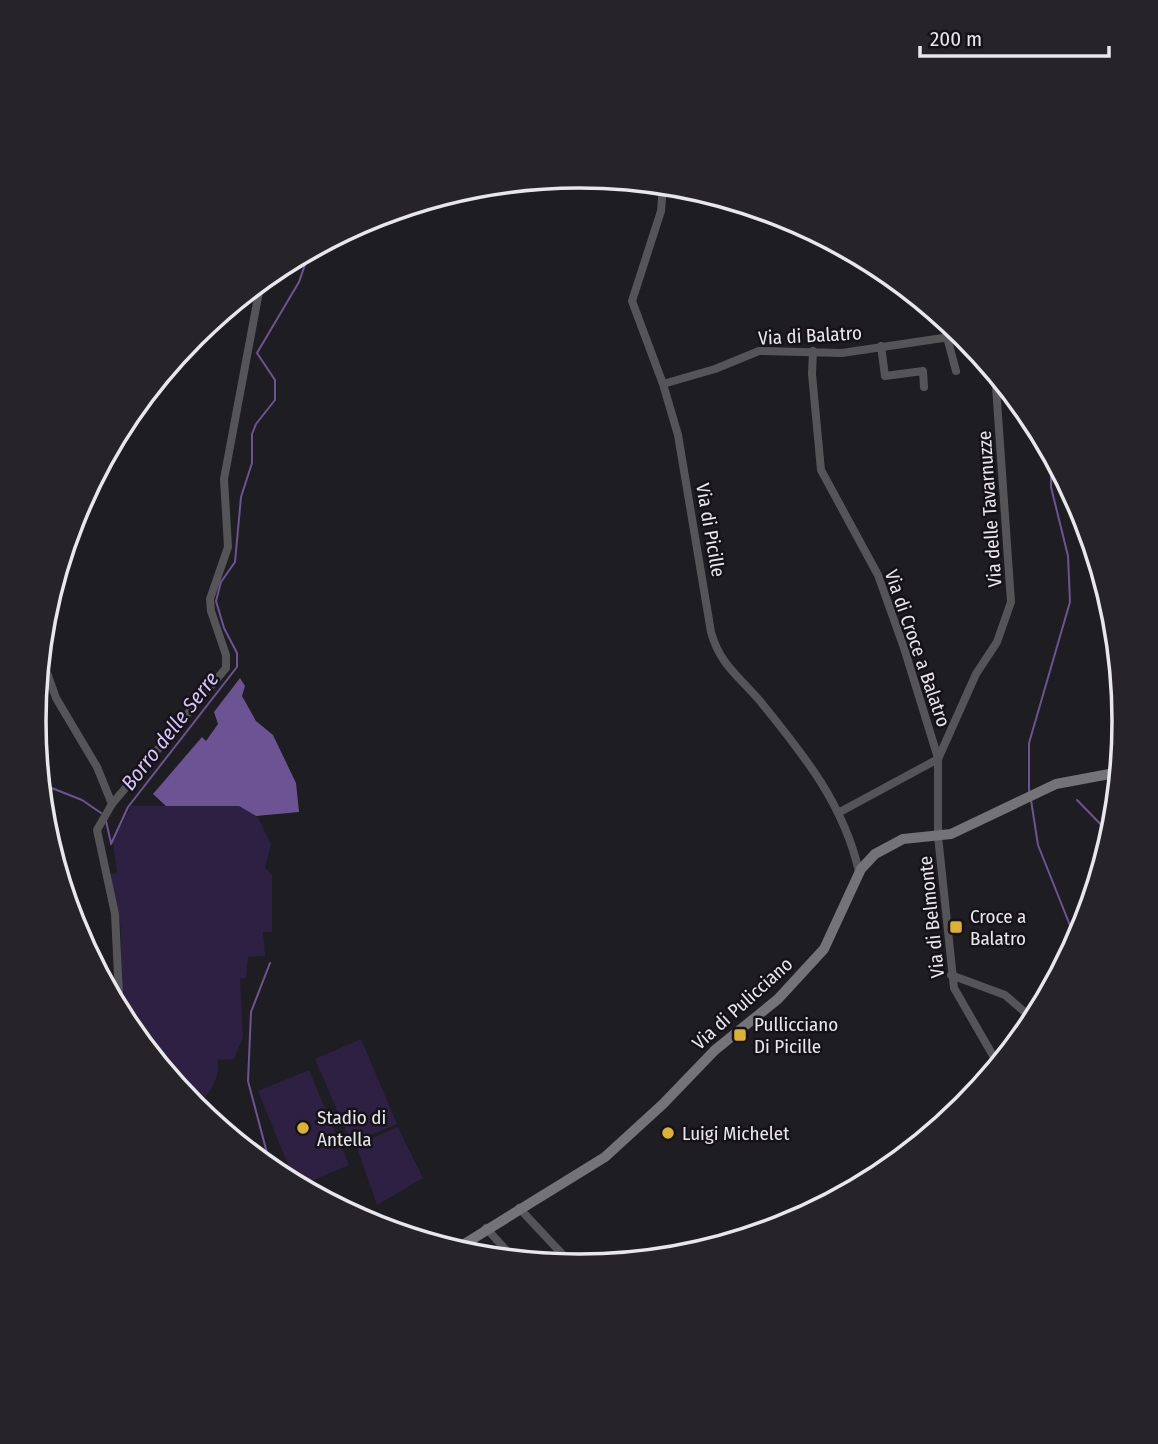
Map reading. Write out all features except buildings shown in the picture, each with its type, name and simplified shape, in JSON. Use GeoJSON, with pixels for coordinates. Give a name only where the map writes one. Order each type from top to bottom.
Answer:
{"type":"FeatureCollection","features":[{"type":"Feature","properties":{"kind":"street","name":"Via di Picille"},"geometry":{"type":"LineString","coordinates":[[662,195],[661,211],[632,301],[663,384],[686,475],[711,632],[718,656],[809,761],[838,813],[853,848],[859,872]]}},
{"type":"Feature","properties":{"kind":"street"},"geometry":{"type":"LineString","coordinates":[[119,992],[115,914],[97,830],[113,804],[226,668],[226,655],[211,611],[210,599],[228,547],[224,479],[258,296]]}},
{"type":"Feature","properties":{"kind":"street","name":"Via di Balatro"},"geometry":{"type":"LineString","coordinates":[[663,384],[715,369],[759,351],[842,353],[947,337]]}},
{"type":"Feature","properties":{"kind":"street"},"geometry":{"type":"LineString","coordinates":[[947,337],[956,371]]}},
{"type":"Feature","properties":{"kind":"street"},"geometry":{"type":"LineString","coordinates":[[881,346],[885,376],[923,371],[925,387]]}},
{"type":"Feature","properties":{"kind":"street","name":"Via di Croce a Balatro"},"geometry":{"type":"LineString","coordinates":[[813,351],[819,462],[824,477],[878,575],[938,759]]}},
{"type":"Feature","properties":{"kind":"street","name":"Via delle Tavarnuzze"},"geometry":{"type":"LineString","coordinates":[[938,836],[938,759],[966,695],[997,642],[1011,602],[996,390]]}},
{"type":"Feature","properties":{"kind":"street"},"geometry":{"type":"LineString","coordinates":[[48,675],[56,698],[97,767],[113,804]]}},
{"type":"Feature","properties":{"kind":"street"},"geometry":{"type":"LineString","coordinates":[[838,813],[938,759]]}},
{"type":"Feature","properties":{"kind":"street","name":"Via di Pulicciano"},"geometry":{"type":"LineString","coordinates":[[465,1243],[519,1208],[582,1174],[605,1157],[663,1104],[715,1049],[789,988],[818,957],[832,936],[859,872],[867,860],[897,841],[951,834],[1056,784],[1110,774]]}},
{"type":"Feature","properties":{"kind":"street","name":"Via di Belmonte"},"geometry":{"type":"LineString","coordinates":[[938,836],[951,975],[963,1008],[994,1057]]}},
{"type":"Feature","properties":{"kind":"street","name":"Via di Picille"},"geometry":{"type":"LineString","coordinates":[[853,848],[867,860]]}},
{"type":"Feature","properties":{"kind":"street"},"geometry":{"type":"LineString","coordinates":[[951,975],[1005,995],[1026,1013]]}},
{"type":"Feature","properties":{"kind":"street"},"geometry":{"type":"LineString","coordinates":[[519,1208],[563,1255]]}},
{"type":"Feature","properties":{"kind":"street"},"geometry":{"type":"LineString","coordinates":[[486,1228],[507,1251]]}},
{"type":"Feature","properties":{"kind":"shaded area"},"geometry":{"type":"Polygon","coordinates":[[[240,678],[245,686],[242,696],[256,721],[273,735],[296,783],[299,812],[256,816],[239,806],[166,806],[153,794],[202,737],[206,741],[218,724],[214,712],[240,678]]]}},
{"type":"Feature","properties":{"kind":"shaded area"},"geometry":{"type":"Polygon","coordinates":[[[131,806],[240,806],[258,818],[271,844],[265,868],[272,875],[272,932],[263,932],[265,956],[248,957],[246,978],[240,979],[243,1037],[234,1059],[218,1060],[217,1075],[202,1099],[156,1047],[122,997],[120,923],[109,875],[117,873],[113,842],[131,806]]]}},
{"type":"Feature","properties":{"kind":"shaded area"},"geometry":{"type":"Polygon","coordinates":[[[361,1039],[397,1124],[351,1143],[315,1059],[361,1039]]]}},
{"type":"Feature","properties":{"kind":"shaded area","name":"Stadio di Antella"},"geometry":{"type":"Polygon","coordinates":[[[309,1070],[349,1165],[309,1182],[290,1171],[258,1091],[309,1070]]]}},
{"type":"Feature","properties":{"kind":"shaded area"},"geometry":{"type":"Polygon","coordinates":[[[398,1127],[423,1178],[377,1205],[356,1145],[398,1127]]]}},
{"type":"Feature","properties":{"kind":"waterway","name":"Borro delle Serre"},"geometry":{"type":"LineString","coordinates":[[111,844],[128,807],[237,667],[237,653],[224,628],[216,601],[221,582],[235,562],[241,497],[252,463],[252,434],[256,424],[275,400],[275,380],[257,353],[299,282],[305,264]]}},
{"type":"Feature","properties":{"kind":"waterway"},"geometry":{"type":"LineString","coordinates":[[1029,791],[1029,743],[1070,602],[1068,556],[1051,487],[1051,474]]}},
{"type":"Feature","properties":{"kind":"waterway"},"geometry":{"type":"LineString","coordinates":[[50,787],[82,800],[101,813]]}},
{"type":"Feature","properties":{"kind":"waterway"},"geometry":{"type":"LineString","coordinates":[[1031,800],[1038,845],[1071,928]]}},
{"type":"Feature","properties":{"kind":"waterway"},"geometry":{"type":"LineString","coordinates":[[1077,800],[1102,826]]}},
{"type":"Feature","properties":{"kind":"waterway"},"geometry":{"type":"LineString","coordinates":[[106,821],[111,843]]}},
{"type":"Feature","properties":{"kind":"waterway"},"geometry":{"type":"LineString","coordinates":[[269,1156],[248,1081],[251,1012],[270,963]]}},
{"type":"Feature","properties":{"kind":"place","name":"Croce a Balatro"},"geometry":{"type":"Point","coordinates":[956,927]}},
{"type":"Feature","properties":{"kind":"place","name":"Pullicciano Di Picille"},"geometry":{"type":"Point","coordinates":[740,1035]}},
{"type":"Feature","properties":{"kind":"place","name":"Stadio di Antella"},"geometry":{"type":"Point","coordinates":[303,1128]}},
{"type":"Feature","properties":{"kind":"place","name":"Luigi Michelet"},"geometry":{"type":"Point","coordinates":[668,1133]}}]}
